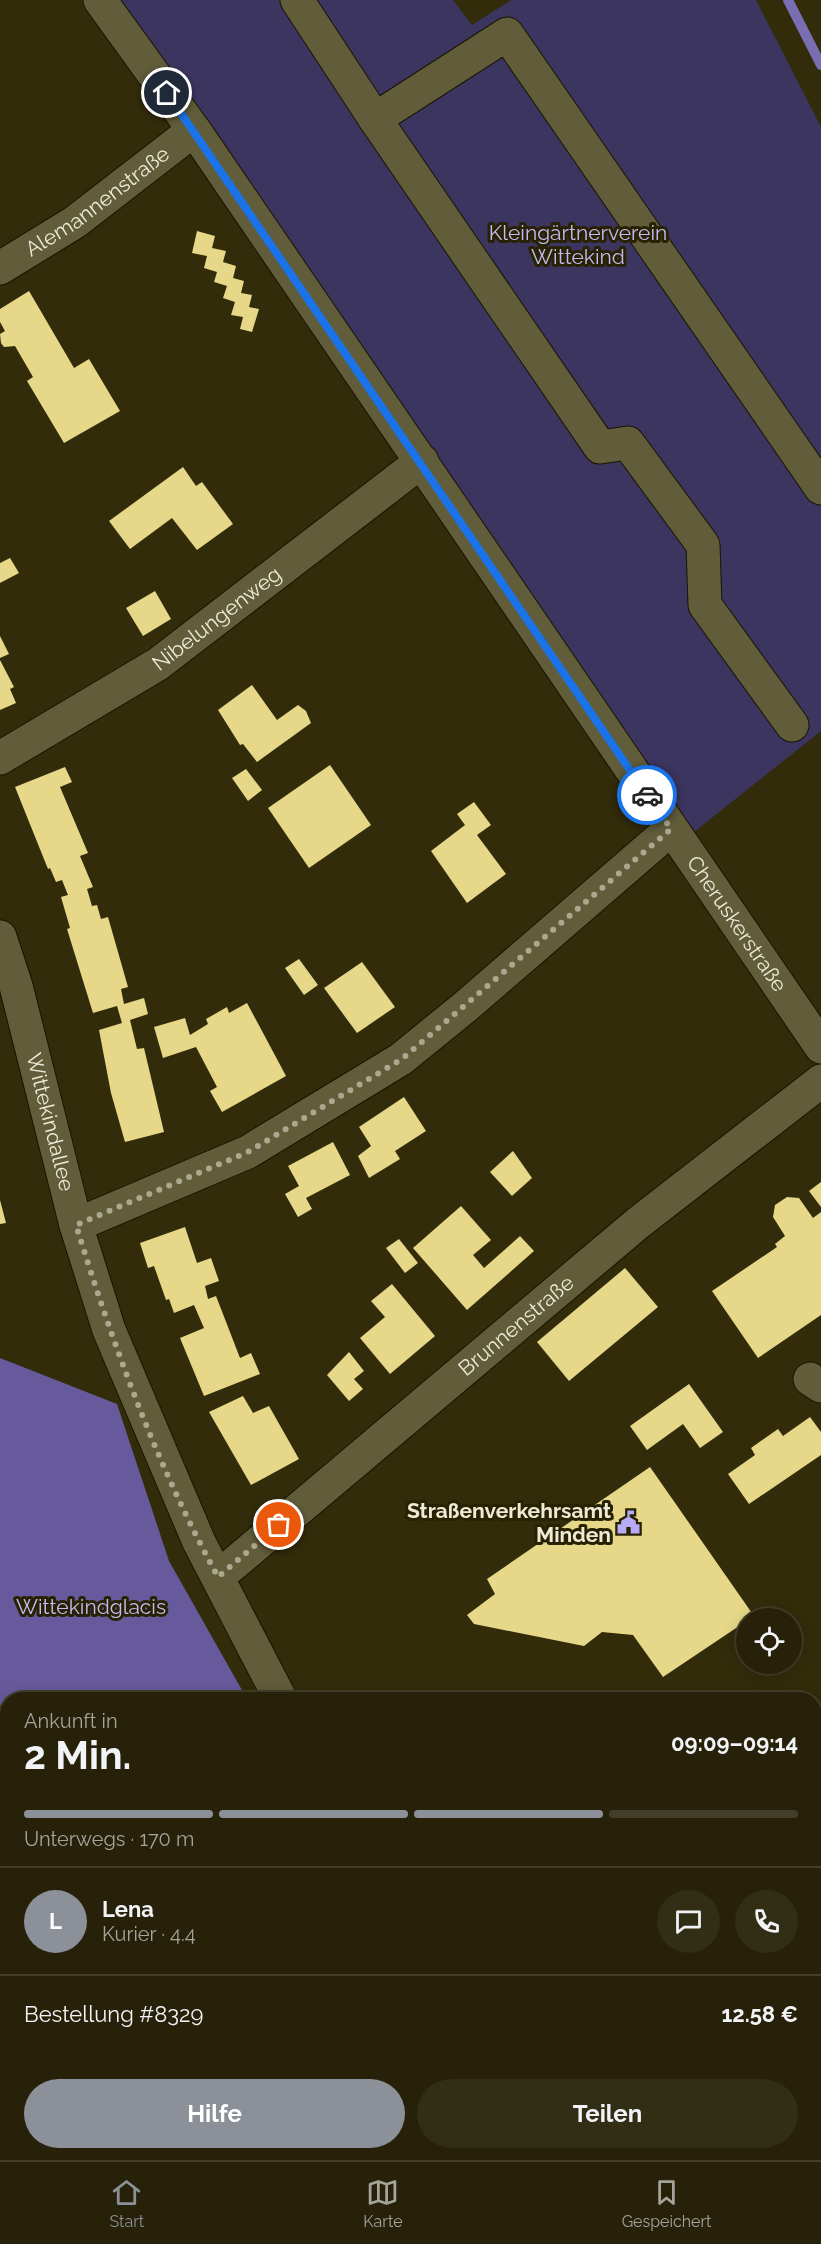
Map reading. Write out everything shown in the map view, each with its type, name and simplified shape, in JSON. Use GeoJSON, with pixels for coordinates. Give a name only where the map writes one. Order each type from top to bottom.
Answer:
{"type":"FeatureCollection","features":[{"type":"Feature","properties":{"kind":"street","name":"Cheruskerstraße"},"geometry":{"type":"LineString","coordinates":[[100,0],[194,130],[422,461],[821,1047]]}},
{"type":"Feature","properties":{"kind":"street"},"geometry":{"type":"LineString","coordinates":[[297,0],[375,119],[600,447],[628,443],[703,545],[705,605],[792,725]]}},
{"type":"Feature","properties":{"kind":"street"},"geometry":{"type":"LineString","coordinates":[[375,119],[507,34],[821,488]]}},
{"type":"Feature","properties":{"kind":"street","name":"Alemannenstraße"},"geometry":{"type":"LineString","coordinates":[[0,268],[75,222],[194,130]]}},
{"type":"Feature","properties":{"kind":"street","name":"Nibelungenweg"},"geometry":{"type":"LineString","coordinates":[[0,758],[158,664],[422,461]]}},
{"type":"Feature","properties":{"kind":"street"},"geometry":{"type":"LineString","coordinates":[[76,1225],[248,1152],[402,1059],[671,829]]}},
{"type":"Feature","properties":{"kind":"street","name":"Wittekindallee"},"geometry":{"type":"LineString","coordinates":[[0,937],[16,986],[76,1225],[109,1330],[129,1382],[199,1542],[277,1692]]}},
{"type":"Feature","properties":{"kind":"street","name":"Brunnenstraße"},"geometry":{"type":"LineString","coordinates":[[218,1577],[638,1223],[821,1081]]}},
{"type":"Feature","properties":{"kind":"green space","name":"Kleingärtnerverein Wittekind"},"geometry":{"type":"Polygon","coordinates":[[[109,0],[453,0],[472,25],[511,0],[756,0],[821,127],[821,731],[694,832],[109,0]]]}},
{"type":"Feature","properties":{"kind":"green space","name":"Wittekindglacis"},"geometry":{"type":"Polygon","coordinates":[[[0,1358],[117,1404],[169,1561],[243,1692],[0,1692],[0,1358]]]}},
{"type":"Feature","properties":{"kind":"building"},"geometry":{"type":"Polygon","coordinates":[[[197,231],[215,236],[212,248],[226,251],[223,262],[236,266],[233,278],[244,281],[241,293],[252,295],[249,307],[259,309],[252,332],[240,329],[243,317],[231,315],[235,302],[223,298],[227,286],[214,282],[217,272],[204,268],[207,256],[192,253],[197,231]]]}},
{"type":"Feature","properties":{"kind":"building"},"geometry":{"type":"Polygon","coordinates":[[[29,291],[74,368],[89,359],[120,411],[64,443],[27,381],[33,377],[15,346],[4,347],[1,343],[0,334],[5,331],[0,322],[0,309],[29,291]]]}},
{"type":"Feature","properties":{"kind":"building"},"geometry":{"type":"Polygon","coordinates":[[[183,467],[196,486],[202,482],[233,524],[197,550],[172,518],[130,549],[109,521],[183,467]]]}},
{"type":"Feature","properties":{"kind":"building"},"geometry":{"type":"Polygon","coordinates":[[[10,558],[19,573],[0,583],[0,563],[10,558]]]}},
{"type":"Feature","properties":{"kind":"building"},"geometry":{"type":"Polygon","coordinates":[[[155,591],[171,619],[143,636],[126,608],[155,591]]]}},
{"type":"Feature","properties":{"kind":"building"},"geometry":{"type":"Polygon","coordinates":[[[0,636],[9,654],[0,658],[0,636]]]}},
{"type":"Feature","properties":{"kind":"building"},"geometry":{"type":"Polygon","coordinates":[[[0,660],[14,687],[10,689],[16,703],[0,710],[0,660]]]}},
{"type":"Feature","properties":{"kind":"building"},"geometry":{"type":"Polygon","coordinates":[[[252,685],[277,720],[298,705],[306,711],[311,723],[257,762],[243,744],[240,745],[218,710],[252,685]]]}},
{"type":"Feature","properties":{"kind":"building"},"geometry":{"type":"Polygon","coordinates":[[[330,765],[371,825],[309,868],[268,808],[330,765]]]}},
{"type":"Feature","properties":{"kind":"building"},"geometry":{"type":"Polygon","coordinates":[[[65,767],[72,782],[60,787],[88,853],[80,856],[93,887],[87,889],[92,906],[97,905],[101,919],[108,917],[128,987],[121,989],[124,1004],[144,998],[148,1014],[130,1020],[137,1049],[144,1048],[164,1132],[125,1142],[111,1093],[99,1030],[122,1023],[117,1006],[93,1013],[67,929],[70,928],[61,897],[68,895],[62,880],[56,882],[50,868],[48,869],[15,787],[65,767]]]}},
{"type":"Feature","properties":{"kind":"building"},"geometry":{"type":"Polygon","coordinates":[[[246,769],[262,790],[248,801],[232,778],[246,769]]]}},
{"type":"Feature","properties":{"kind":"building"},"geometry":{"type":"Polygon","coordinates":[[[474,802],[491,825],[477,835],[506,874],[467,903],[431,851],[465,825],[457,814],[474,802]]]}},
{"type":"Feature","properties":{"kind":"building"},"geometry":{"type":"Polygon","coordinates":[[[299,959],[318,985],[304,995],[285,968],[299,959]]]}},
{"type":"Feature","properties":{"kind":"building"},"geometry":{"type":"Polygon","coordinates":[[[362,962],[395,1007],[357,1033],[324,988],[362,962]]]}},
{"type":"Feature","properties":{"kind":"building"},"geometry":{"type":"Polygon","coordinates":[[[247,1003],[286,1076],[222,1112],[210,1091],[217,1087],[196,1047],[163,1058],[154,1027],[185,1018],[190,1035],[208,1024],[206,1019],[227,1007],[229,1013],[247,1003]]]}},
{"type":"Feature","properties":{"kind":"building"},"geometry":{"type":"Polygon","coordinates":[[[404,1097],[426,1131],[395,1151],[400,1159],[369,1178],[358,1156],[371,1146],[359,1127],[404,1097]]]}},
{"type":"Feature","properties":{"kind":"building"},"geometry":{"type":"Polygon","coordinates":[[[333,1142],[350,1175],[306,1198],[312,1209],[298,1217],[285,1194],[299,1186],[288,1166],[333,1142]]]}},
{"type":"Feature","properties":{"kind":"building"},"geometry":{"type":"Polygon","coordinates":[[[513,1151],[532,1178],[512,1196],[490,1172],[513,1151]]]}},
{"type":"Feature","properties":{"kind":"building"},"geometry":{"type":"Polygon","coordinates":[[[821,1182],[821,1207],[809,1191],[821,1182]]]}},
{"type":"Feature","properties":{"kind":"building"},"geometry":{"type":"Polygon","coordinates":[[[787,1197],[799,1198],[813,1218],[821,1212],[821,1315],[758,1358],[712,1291],[777,1247],[775,1244],[785,1236],[773,1217],[775,1205],[787,1197]]]}},
{"type":"Feature","properties":{"kind":"building"},"geometry":{"type":"Polygon","coordinates":[[[0,1200],[6,1223],[0,1224],[0,1200]]]}},
{"type":"Feature","properties":{"kind":"building"},"geometry":{"type":"Polygon","coordinates":[[[461,1206],[491,1240],[473,1255],[484,1268],[520,1236],[534,1251],[467,1310],[413,1248],[461,1206]]]}},
{"type":"Feature","properties":{"kind":"building"},"geometry":{"type":"Polygon","coordinates":[[[185,1227],[197,1263],[211,1258],[219,1281],[205,1286],[208,1299],[216,1296],[240,1358],[251,1353],[260,1374],[204,1396],[180,1338],[204,1328],[194,1305],[174,1313],[169,1299],[166,1300],[154,1266],[148,1268],[140,1243],[185,1227]]]}},
{"type":"Feature","properties":{"kind":"building"},"geometry":{"type":"Polygon","coordinates":[[[399,1239],[418,1263],[405,1273],[386,1248],[399,1239]]]}},
{"type":"Feature","properties":{"kind":"building"},"geometry":{"type":"Polygon","coordinates":[[[625,1268],[658,1307],[569,1381],[537,1342],[625,1268]]]}},
{"type":"Feature","properties":{"kind":"building"},"geometry":{"type":"Polygon","coordinates":[[[392,1284],[435,1336],[390,1374],[360,1338],[385,1317],[371,1301],[392,1284]]]}},
{"type":"Feature","properties":{"kind":"building"},"geometry":{"type":"Polygon","coordinates":[[[349,1352],[364,1371],[354,1379],[363,1389],[349,1401],[327,1375],[349,1352]]]}},
{"type":"Feature","properties":{"kind":"building"},"geometry":{"type":"Polygon","coordinates":[[[689,1384],[723,1432],[700,1448],[683,1424],[647,1450],[630,1426],[689,1384]]]}},
{"type":"Feature","properties":{"kind":"building"},"geometry":{"type":"Polygon","coordinates":[[[243,1396],[253,1413],[269,1406],[299,1459],[251,1485],[209,1412],[243,1396]]]}},
{"type":"Feature","properties":{"kind":"building"},"geometry":{"type":"Polygon","coordinates":[[[810,1417],[821,1432],[821,1455],[749,1504],[728,1474],[755,1455],[751,1448],[778,1429],[783,1436],[810,1417]]]}},
{"type":"Feature","properties":{"kind":"building","name":"Straßenverkehrsamt Minden"},"geometry":{"type":"Polygon","coordinates":[[[650,1467],[748,1608],[736,1608],[736,1628],[663,1677],[633,1635],[602,1632],[584,1646],[474,1624],[467,1615],[495,1594],[487,1579],[650,1467]]]}},
{"type":"Feature","properties":{"kind":"waterway"},"geometry":{"type":"LineString","coordinates":[[788,0],[821,65]]}},
{"type":"Feature","properties":{"kind":"way so far"},"geometry":{"type":"LineString","coordinates":[[279,1525],[218,1577],[199,1542],[146,1423],[109,1330],[76,1225],[248,1152],[402,1059],[671,829],[647,795]]}},
{"type":"Feature","properties":{"kind":"place","name":"Straßenverkehrsamt Minden"},"geometry":{"type":"Point","coordinates":[629,1523]}},
{"type":"Feature","properties":{"kind":"route"},"geometry":{"type":"LineString","coordinates":[[167,93],[422,461],[647,795]]}}]}
